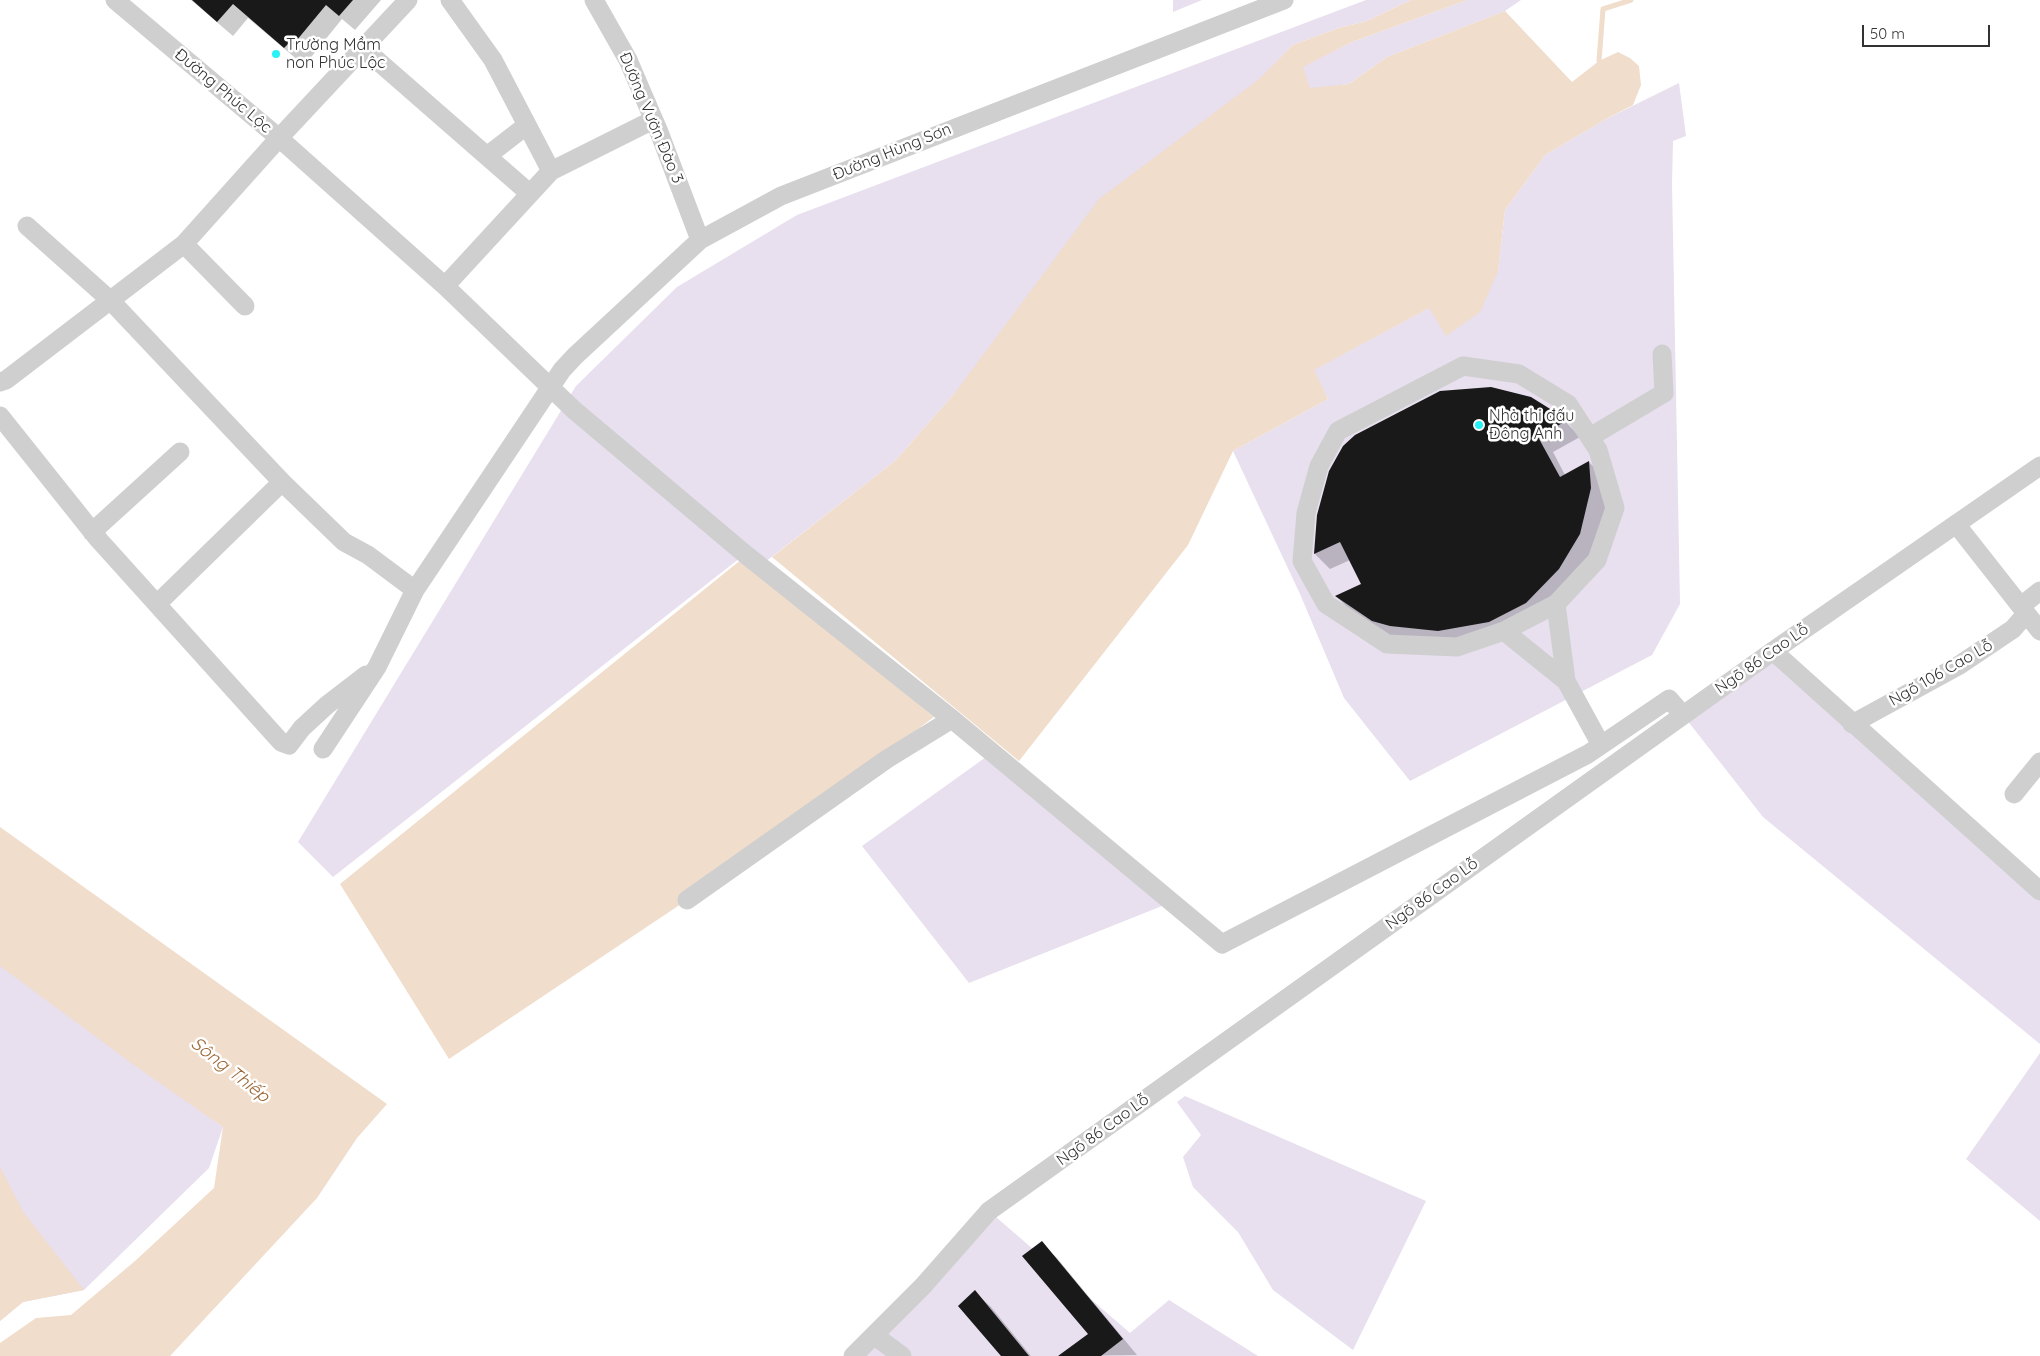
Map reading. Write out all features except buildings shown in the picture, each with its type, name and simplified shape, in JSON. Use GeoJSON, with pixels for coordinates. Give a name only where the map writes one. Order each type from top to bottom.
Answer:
{"type":"FeatureCollection","features":[{"type":"Feature","properties":{"kind":"street","name":"Đường Phúc Lộc"},"geometry":{"type":"LineString","coordinates":[[115,0],[278,138],[408,0]]}},
{"type":"Feature","properties":{"kind":"street"},"geometry":{"type":"LineString","coordinates":[[450,0],[493,60],[551,171]]}},
{"type":"Feature","properties":{"kind":"street","name":"Đường Vườn Đào 3"},"geometry":{"type":"LineString","coordinates":[[594,0],[628,60],[654,120],[700,240]]}},
{"type":"Feature","properties":{"kind":"street","name":"Đường Hùng Sơn"},"geometry":{"type":"LineString","coordinates":[[323,749],[377,666],[416,590],[551,386],[574,356],[700,240],[781,196],[1284,0]]}},
{"type":"Feature","properties":{"kind":"street"},"geometry":{"type":"LineString","coordinates":[[363,48],[528,192]]}},
{"type":"Feature","properties":{"kind":"street"},"geometry":{"type":"LineString","coordinates":[[445,286],[528,192],[551,171],[654,120]]}},
{"type":"Feature","properties":{"kind":"street"},"geometry":{"type":"LineString","coordinates":[[487,156],[527,125]]}},
{"type":"Feature","properties":{"kind":"street"},"geometry":{"type":"LineString","coordinates":[[0,382],[6,380],[184,244],[278,138],[445,286],[574,410],[745,554],[952,718],[1222,944],[1601,745],[1669,699],[1684,715]]}},
{"type":"Feature","properties":{"kind":"street"},"geometry":{"type":"LineString","coordinates":[[27,226],[110,300],[282,482],[344,542],[368,556],[416,590]]}},
{"type":"Feature","properties":{"kind":"street"},"geometry":{"type":"LineString","coordinates":[[184,244],[245,306]]}},
{"type":"Feature","properties":{"kind":"street"},"geometry":{"type":"LineString","coordinates":[[1590,437],[1664,393],[1662,354]]}},
{"type":"Feature","properties":{"kind":"street"},"geometry":{"type":"LineString","coordinates":[[1463,366],[1519,374],[1568,404],[1598,450],[1616,508],[1597,560],[1556,604],[1504,630],[1457,647],[1387,644],[1326,604],[1302,560],[1306,513],[1319,466],[1338,431],[1463,366]]}},
{"type":"Feature","properties":{"kind":"street"},"geometry":{"type":"LineString","coordinates":[[0,416],[92,532],[284,744],[289,745],[302,728],[327,705],[377,666]]}},
{"type":"Feature","properties":{"kind":"street"},"geometry":{"type":"LineString","coordinates":[[92,532],[180,452]]}},
{"type":"Feature","properties":{"kind":"street","name":"Ngõ 86 Cao Lỗ"},"geometry":{"type":"LineString","coordinates":[[853,1356],[875,1336],[989,1211],[1773,651],[2040,466]]}},
{"type":"Feature","properties":{"kind":"street"},"geometry":{"type":"LineString","coordinates":[[158,603],[282,482]]}},
{"type":"Feature","properties":{"kind":"street"},"geometry":{"type":"LineString","coordinates":[[1956,524],[2040,631]]}},
{"type":"Feature","properties":{"kind":"street","name":"Ngõ 106 Cao Lỗ"},"geometry":{"type":"LineString","coordinates":[[1852,724],[1958,666],[2013,629],[2023,610],[2040,591]]}},
{"type":"Feature","properties":{"kind":"street"},"geometry":{"type":"LineString","coordinates":[[1556,604],[1566,681],[1601,745]]}},
{"type":"Feature","properties":{"kind":"street"},"geometry":{"type":"LineString","coordinates":[[1504,630],[1566,681]]}},
{"type":"Feature","properties":{"kind":"street"},"geometry":{"type":"LineString","coordinates":[[1773,651],[2040,891]]}},
{"type":"Feature","properties":{"kind":"street"},"geometry":{"type":"LineString","coordinates":[[687,900],[887,760],[952,718]]}},
{"type":"Feature","properties":{"kind":"street"},"geometry":{"type":"LineString","coordinates":[[2014,794],[2040,762]]}},
{"type":"Feature","properties":{"kind":"street"},"geometry":{"type":"LineString","coordinates":[[875,1336],[902,1356]]}},
{"type":"Feature","properties":{"kind":"shaded area"},"geometry":{"type":"Polygon","coordinates":[[[1173,0],[1202,0],[1173,12],[1173,0]]]}},
{"type":"Feature","properties":{"kind":"shaded area"},"geometry":{"type":"Polygon","coordinates":[[[1366,0],[1411,0],[1367,21],[1339,28],[1293,45],[954,394],[895,461],[760,566],[745,554],[333,877],[298,842],[576,386],[677,287],[797,215],[1366,0]]]}},
{"type":"Feature","properties":{"kind":"shaded area"},"geometry":{"type":"Polygon","coordinates":[[[1467,0],[1521,0],[1505,11],[1387,57],[1349,84],[1310,89],[1302,67],[1352,42],[1467,0]]]}},
{"type":"Feature","properties":{"kind":"shaded area","name":"Nhà thi đấu Đông Anh"},"geometry":{"type":"Polygon","coordinates":[[[1679,83],[1686,136],[1673,141],[1672,184],[1680,604],[1652,655],[1410,781],[1344,698],[1300,594],[1233,451],[1328,399],[1313,370],[1498,271],[1505,210],[1545,155],[1606,119],[1679,83]]]}},
{"type":"Feature","properties":{"kind":"shaded area"},"geometry":{"type":"Polygon","coordinates":[[[1773,651],[2040,894],[2040,1044],[1763,817],[1683,715],[1773,651]]]}},
{"type":"Feature","properties":{"kind":"shaded area"},"geometry":{"type":"Polygon","coordinates":[[[993,752],[1172,902],[969,983],[862,846],[993,752]]]}},
{"type":"Feature","properties":{"kind":"shaded area"},"geometry":{"type":"Polygon","coordinates":[[[0,963],[223,1127],[209,1168],[84,1290],[23,1302],[0,1321],[0,963]]]}},
{"type":"Feature","properties":{"kind":"shaded area"},"geometry":{"type":"Polygon","coordinates":[[[2040,1053],[2040,1221],[1966,1159],[2040,1053]]]}},
{"type":"Feature","properties":{"kind":"shaded area"},"geometry":{"type":"Polygon","coordinates":[[[1185,1096],[1426,1201],[1353,1350],[1273,1290],[1238,1232],[1193,1187],[1183,1157],[1201,1135],[1177,1102],[1185,1096]]]}},
{"type":"Feature","properties":{"kind":"shaded area"},"geometry":{"type":"Polygon","coordinates":[[[989,1211],[1130,1333],[1169,1300],[1258,1356],[853,1356],[989,1211]]]}},
{"type":"Feature","properties":{"kind":"water"},"geometry":{"type":"Polygon","coordinates":[[[1411,0],[1467,0],[1352,42],[1303,67],[1310,88],[1349,84],[1387,57],[1505,11],[1572,82],[1599,61],[1618,52],[1630,58],[1639,66],[1641,85],[1633,105],[1545,155],[1505,210],[1498,271],[1480,312],[1446,336],[1429,308],[1314,370],[1328,399],[1233,451],[1188,545],[1019,761],[772,557],[895,461],[954,394],[1099,199],[1258,80],[1293,45],[1339,28],[1367,21],[1411,0]]]}},
{"type":"Feature","properties":{"kind":"water"},"geometry":{"type":"Polygon","coordinates":[[[742,559],[934,717],[687,900],[449,1059],[340,884],[742,559]]]}},
{"type":"Feature","properties":{"kind":"water","name":"Sông Thiếp"},"geometry":{"type":"Polygon","coordinates":[[[0,827],[387,1104],[357,1138],[317,1198],[170,1356],[0,1356],[0,1343],[36,1318],[71,1315],[135,1261],[214,1188],[223,1127],[134,1065],[0,966],[0,827]]]}},
{"type":"Feature","properties":{"kind":"water"},"geometry":{"type":"Polygon","coordinates":[[[0,1167],[24,1213],[84,1290],[23,1302],[0,1321],[0,1167]]]}},
{"type":"Feature","properties":{"kind":"waterway"},"geometry":{"type":"LineString","coordinates":[[1599,61],[1603,9],[1631,0]]}},
{"type":"Feature","properties":{"kind":"place","name":"Trường Mầm non Phúc Lộc"},"geometry":{"type":"Point","coordinates":[276,54]}},
{"type":"Feature","properties":{"kind":"place","name":"Nhà thi đấu Đông Anh"},"geometry":{"type":"Point","coordinates":[1479,425]}}]}
